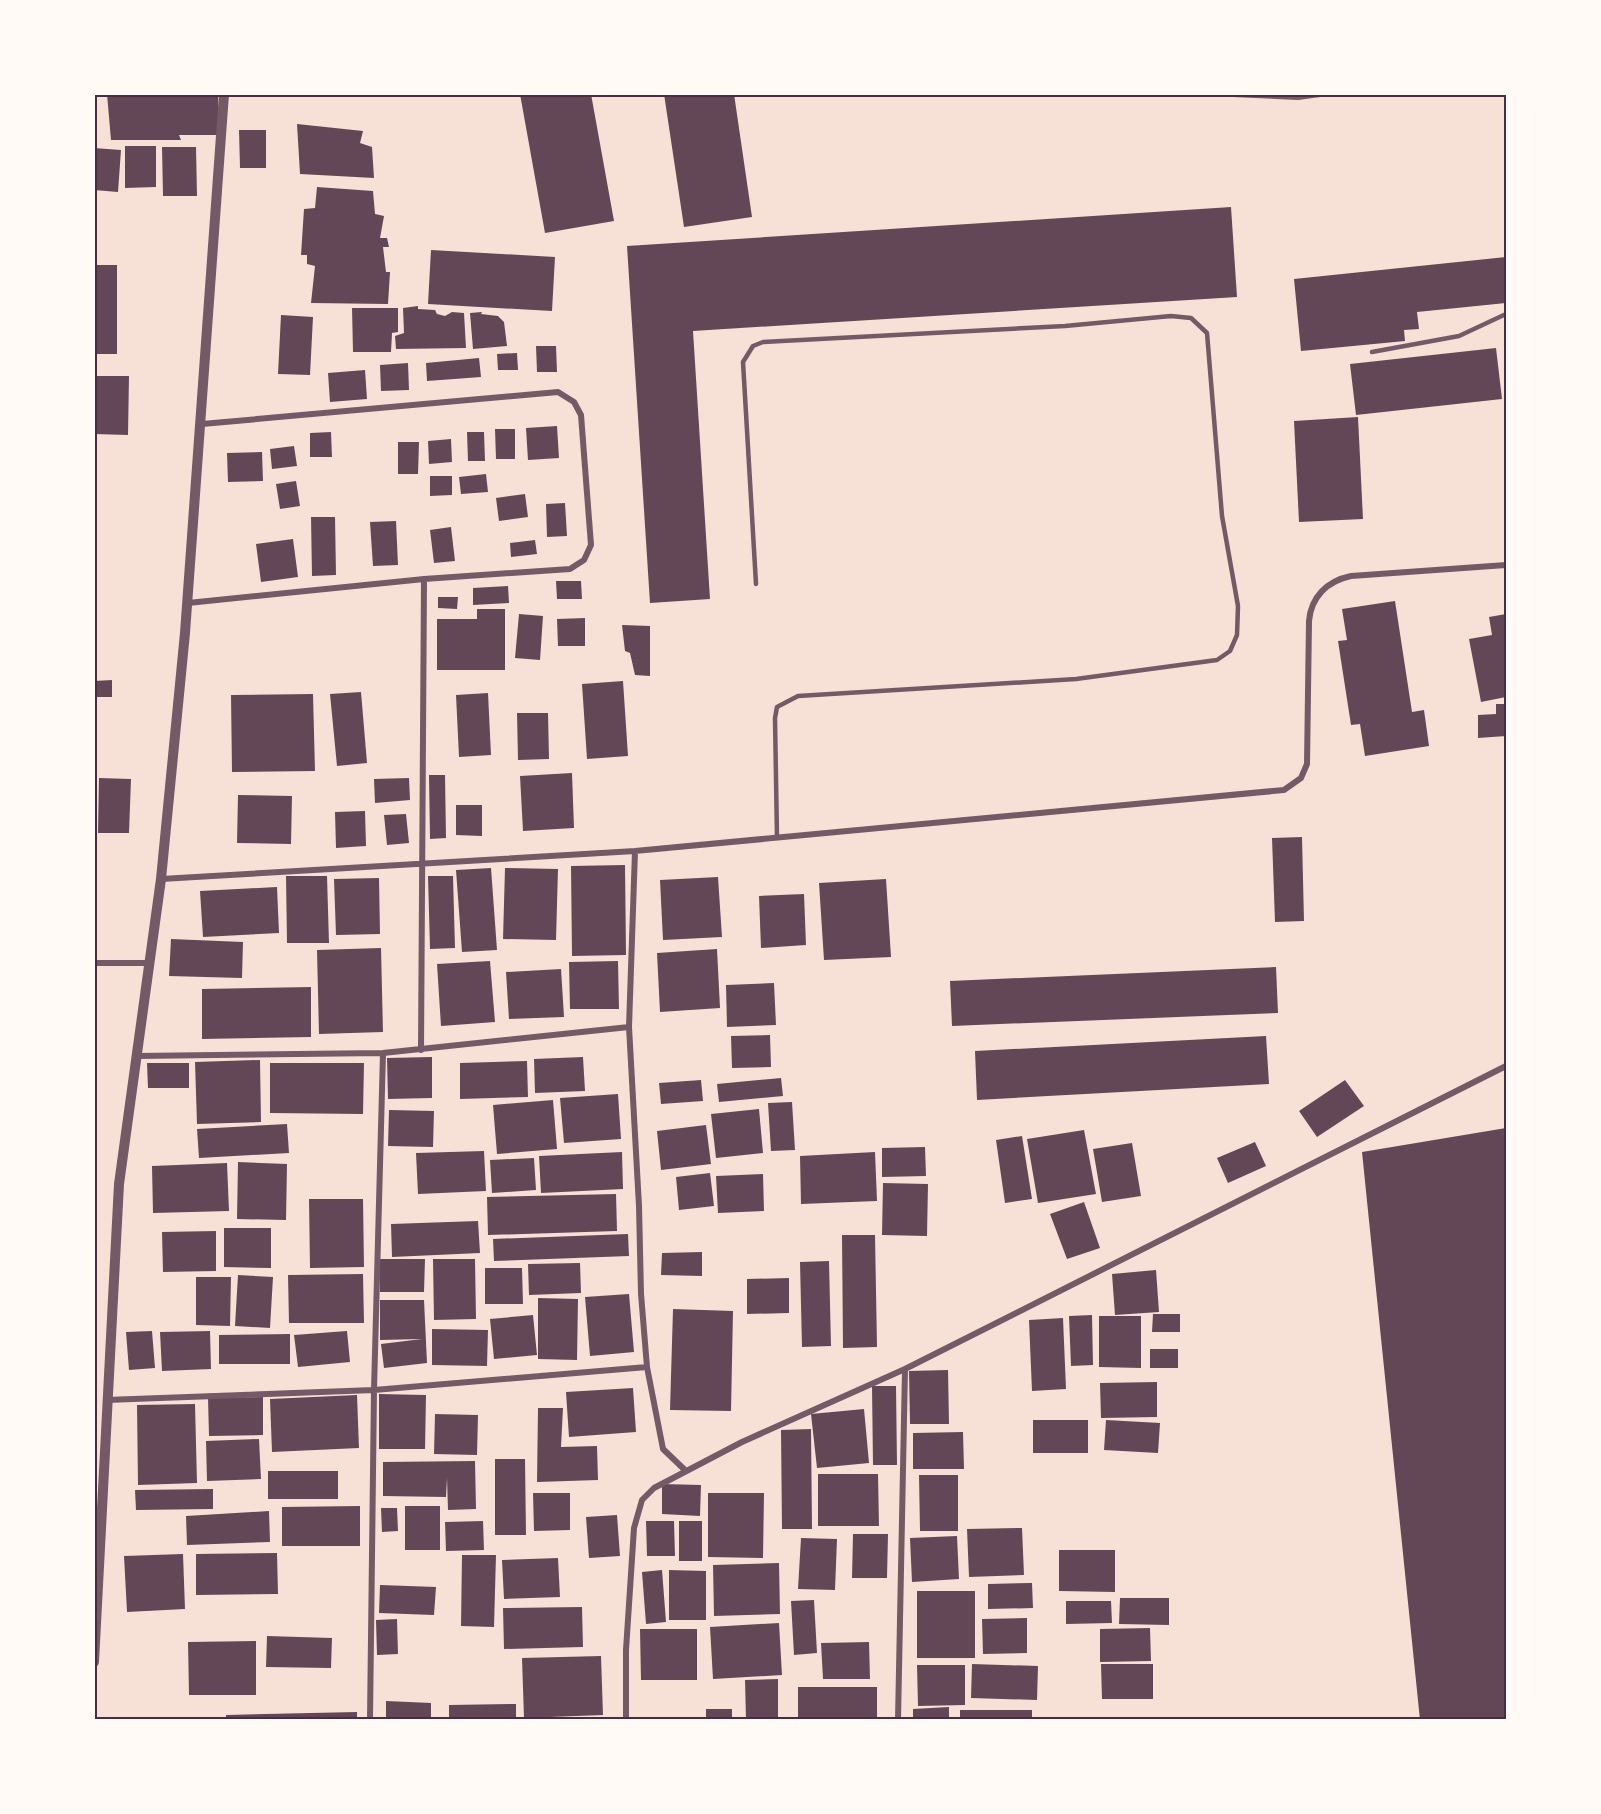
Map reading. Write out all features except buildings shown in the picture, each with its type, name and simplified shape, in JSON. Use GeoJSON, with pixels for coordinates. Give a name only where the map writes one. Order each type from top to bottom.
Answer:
{"type":"FeatureCollection","features":[{"type":"Feature","properties":{"kind":"street"},"geometry":{"type":"LineString","coordinates":[[94,1662],[119,1184],[161,879],[188,603],[224,94]]}},
{"type":"Feature","properties":{"kind":"street"},"geometry":{"type":"LineString","coordinates":[[868,94],[876,94]]}},
{"type":"Feature","properties":{"kind":"street"},"geometry":{"type":"LineString","coordinates":[[1233,94],[1298,97],[1320,94]]}},
{"type":"Feature","properties":{"kind":"street"},"geometry":{"type":"LineString","coordinates":[[188,603],[424,579],[570,568],[578,566],[587,557],[591,541],[581,415],[567,395],[549,391],[202,424]]}},
{"type":"Feature","properties":{"kind":"street"},"geometry":{"type":"LineString","coordinates":[[161,879],[635,851],[1289,788],[1301,778],[1307,764],[1308,621],[1312,605],[1321,591],[1335,580],[1351,576],[1506,565]]}},
{"type":"Feature","properties":{"kind":"street"},"geometry":{"type":"LineString","coordinates":[[421,1050],[424,579]]}},
{"type":"Feature","properties":{"kind":"street"},"geometry":{"type":"LineString","coordinates":[[635,851],[629,1027],[639,1206],[641,1294],[648,1367],[663,1449],[686,1471]]}},
{"type":"Feature","properties":{"kind":"street"},"geometry":{"type":"LineString","coordinates":[[94,963],[149,963]]}},
{"type":"Feature","properties":{"kind":"street"},"geometry":{"type":"LineString","coordinates":[[136,1056],[383,1053],[629,1027]]}},
{"type":"Feature","properties":{"kind":"street"},"geometry":{"type":"LineString","coordinates":[[370,1719],[374,1390],[383,1053]]}},
{"type":"Feature","properties":{"kind":"street"},"geometry":{"type":"LineString","coordinates":[[626,1719],[626,1650],[636,1518],[642,1500],[651,1491],[686,1471],[905,1369],[1506,1066]]}},
{"type":"Feature","properties":{"kind":"street"},"geometry":{"type":"LineString","coordinates":[[106,1400],[374,1390],[648,1367]]}},
{"type":"Feature","properties":{"kind":"street"},"geometry":{"type":"LineString","coordinates":[[898,1719],[905,1369]]}},
{"type":"Feature","properties":{"kind":"lane"},"geometry":{"type":"LineString","coordinates":[[1372,352],[1459,336],[1506,314]]}},
{"type":"Feature","properties":{"kind":"lane"},"geometry":{"type":"LineString","coordinates":[[756,584],[743,362],[753,346],[763,342],[1065,326],[1171,316],[1191,318],[1207,333],[1222,516],[1238,606],[1237,635],[1230,651],[1217,660],[1076,679],[798,696],[777,707],[775,718],[777,838]]}}]}
